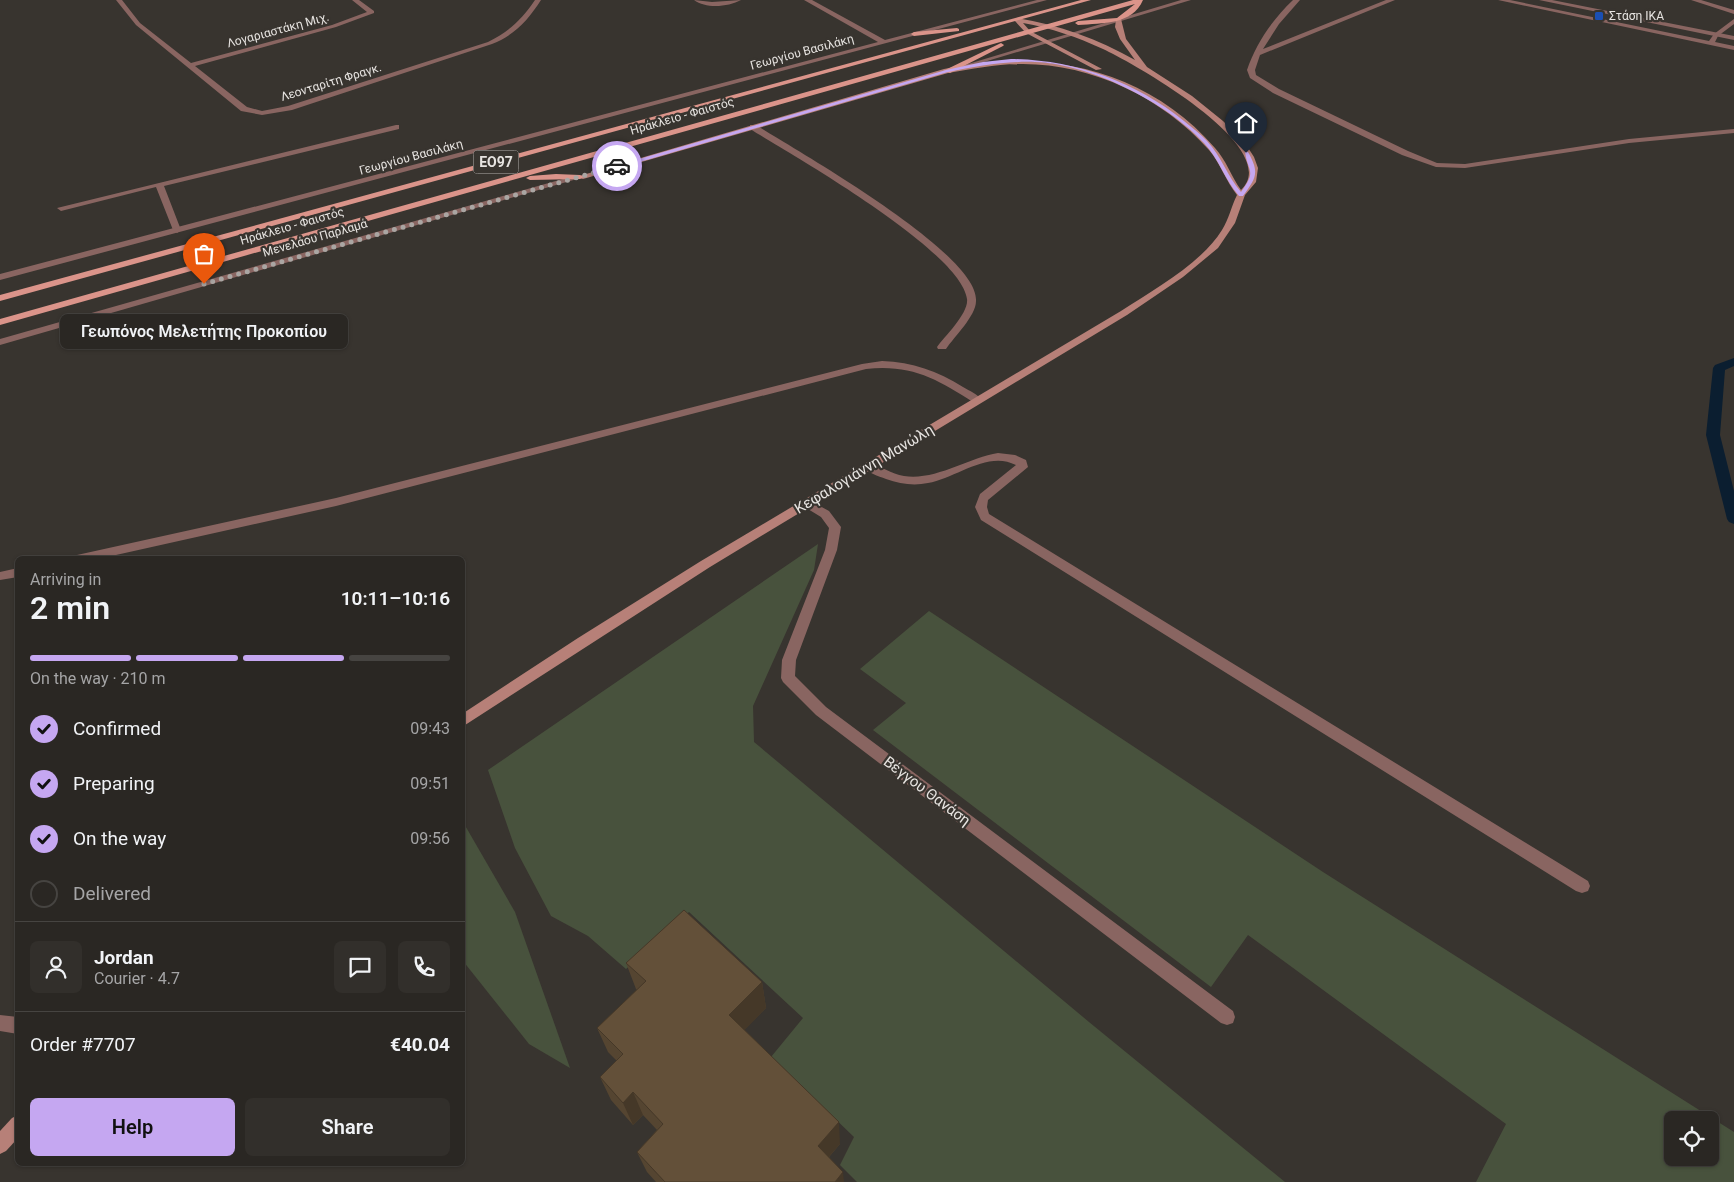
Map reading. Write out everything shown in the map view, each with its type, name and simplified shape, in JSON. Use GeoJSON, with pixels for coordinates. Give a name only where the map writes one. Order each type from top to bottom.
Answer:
{"type":"FeatureCollection","features":[{"type":"Feature","properties":{"kind":"main road"},"geometry":{"type":"LineString","coordinates":[[1060,7],[1073,0]]}},
{"type":"Feature","properties":{"kind":"main road","name":"Ηράκλειο - Φαιστός"},"geometry":{"type":"LineString","coordinates":[[0,298],[1088,0]]}},
{"type":"Feature","properties":{"kind":"main road"},"geometry":{"type":"LineString","coordinates":[[1048,26],[1118,20],[1141,0]]}},
{"type":"Feature","properties":{"kind":"main road","name":"Ηράκλειο - Φαιστός"},"geometry":{"type":"LineString","coordinates":[[0,322],[1141,0]]}},
{"type":"Feature","properties":{"kind":"main road"},"geometry":{"type":"LineString","coordinates":[[1017,20],[1028,32],[1133,88],[1169,112],[1204,140],[1219,158],[1230,182],[1241,195]]}},
{"type":"Feature","properties":{"kind":"main road","name":"Κεφαλογιάννη Μανώλη"},"geometry":{"type":"LineString","coordinates":[[465,720],[561,655],[807,503],[977,400],[1064,352],[1180,275],[1211,250],[1225,234],[1236,212],[1241,195],[1250,185],[1254,172],[1246,153],[1230,132],[1201,108],[1147,71],[1112,52],[1072,34],[1048,26],[1017,20]]}},
{"type":"Feature","properties":{"kind":"main road"},"geometry":{"type":"LineString","coordinates":[[1118,20],[1120,35],[1147,71]]}},
{"type":"Feature","properties":{"kind":"main road"},"geometry":{"type":"LineString","coordinates":[[914,34],[992,27]]}},
{"type":"Feature","properties":{"kind":"main road"},"geometry":{"type":"LineString","coordinates":[[948,71],[1028,32]]}},
{"type":"Feature","properties":{"kind":"main road"},"geometry":{"type":"LineString","coordinates":[[490,184],[556,176],[580,177],[948,71],[997,62],[1037,61],[1069,66],[1133,88]]}},
{"type":"Feature","properties":{"kind":"main road"},"geometry":{"type":"LineString","coordinates":[[0,1144],[15,1127]]}},
{"type":"Feature","properties":{"kind":"street","name":"Λεονταρίτη Φραγκ."},"geometry":{"type":"LineString","coordinates":[[119,0],[138,24],[189,66],[244,109],[262,112],[289,108],[498,40],[524,22],[538,0]]}},
{"type":"Feature","properties":{"kind":"street","name":"Λογαριαστάκη Μιχ."},"geometry":{"type":"LineString","coordinates":[[189,66],[334,26],[372,12],[355,0]]}},
{"type":"Feature","properties":{"kind":"street"},"geometry":{"type":"LineString","coordinates":[[697,0],[706,4],[716,4],[738,0]]}},
{"type":"Feature","properties":{"kind":"street"},"geometry":{"type":"LineString","coordinates":[[807,0],[883,42]]}},
{"type":"Feature","properties":{"kind":"street","name":"Γεωργίου Βασιλάκη"},"geometry":{"type":"LineString","coordinates":[[0,277],[1044,0]]}},
{"type":"Feature","properties":{"kind":"street"},"geometry":{"type":"LineString","coordinates":[[948,71],[1188,0]]}},
{"type":"Feature","properties":{"kind":"street"},"geometry":{"type":"LineString","coordinates":[[1298,0],[1279,18],[1252,64],[1252,73],[1265,85],[1405,153],[1436,165],[1465,166],[1629,141],[1734,131]]}},
{"type":"Feature","properties":{"kind":"street"},"geometry":{"type":"LineString","coordinates":[[1257,54],[1392,0]]}},
{"type":"Feature","properties":{"kind":"street"},"geometry":{"type":"LineString","coordinates":[[1501,0],[1734,48]]}},
{"type":"Feature","properties":{"kind":"street"},"geometry":{"type":"LineString","coordinates":[[1542,0],[1734,38]]}},
{"type":"Feature","properties":{"kind":"street"},"geometry":{"type":"LineString","coordinates":[[1694,0],[1734,12]]}},
{"type":"Feature","properties":{"kind":"street"},"geometry":{"type":"LineString","coordinates":[[1710,44],[1716,35],[1734,21]]}},
{"type":"Feature","properties":{"kind":"street"},"geometry":{"type":"LineString","coordinates":[[61,208],[396,127]]}},
{"type":"Feature","properties":{"kind":"street"},"geometry":{"type":"LineString","coordinates":[[753,127],[879,206],[928,243],[962,275],[972,299],[971,307],[942,347]]}},
{"type":"Feature","properties":{"kind":"street","name":"Μενελάου Παρλαμά"},"geometry":{"type":"LineString","coordinates":[[0,342],[580,177]]}},
{"type":"Feature","properties":{"kind":"street"},"geometry":{"type":"LineString","coordinates":[[159,184],[177,230]]}},
{"type":"Feature","properties":{"kind":"street"},"geometry":{"type":"LineString","coordinates":[[91,556],[336,502],[866,366],[892,363],[918,368],[947,381],[977,400]]}},
{"type":"Feature","properties":{"kind":"street"},"geometry":{"type":"LineString","coordinates":[[868,466],[879,472],[916,481],[934,478],[997,456],[1011,456],[1018,459],[1022,462],[1022,466],[984,497],[981,502],[980,510],[984,517],[1582,886]]}},
{"type":"Feature","properties":{"kind":"street","name":"Βέγγου Θανάση"},"geometry":{"type":"LineString","coordinates":[[807,503],[825,514],[835,527],[831,550],[789,660],[788,678],[821,711],[1227,1017]]}},
{"type":"Feature","properties":{"kind":"street"},"geometry":{"type":"LineString","coordinates":[[0,576],[15,573]]}},
{"type":"Feature","properties":{"kind":"street"},"geometry":{"type":"LineString","coordinates":[[0,1023],[15,1025]]}},
{"type":"Feature","properties":{"kind":"green space"},"geometry":{"type":"Polygon","coordinates":[[[818,544],[814,570],[753,706],[754,742],[1089,1022],[1285,1182],[857,1182],[840,1165],[854,1137],[771,1057],[803,1018],[689,912],[626,969],[588,936],[551,916],[515,848],[488,770],[818,544]]]}},
{"type":"Feature","properties":{"kind":"green space"},"geometry":{"type":"Polygon","coordinates":[[[929,611],[1323,872],[1701,1111],[1664,1111],[1664,1166],[1719,1166],[1719,1123],[1734,1132],[1734,1182],[1476,1182],[1506,1124],[1248,935],[1211,987],[873,730],[906,703],[860,669],[929,611]]]}},
{"type":"Feature","properties":{"kind":"green space"},"geometry":{"type":"Polygon","coordinates":[[[465,825],[515,912],[570,1068],[529,1044],[465,964],[465,825]]]}},
{"type":"Feature","properties":{"kind":"building"},"geometry":{"type":"Polygon","coordinates":[[[684,910],[762,982],[729,1015],[839,1122],[818,1146],[843,1172],[835,1182],[665,1182],[637,1152],[663,1124],[633,1092],[623,1103],[600,1077],[623,1054],[597,1028],[646,981],[626,963],[684,910]]]}},
{"type":"Feature","properties":{"kind":"waterway"},"geometry":{"type":"LineString","coordinates":[[1734,362],[1719,368],[1713,435],[1734,519]]}},
{"type":"Feature","properties":{"kind":"way so far"},"geometry":{"type":"LineString","coordinates":[[204,284],[617,166]]}},
{"type":"Feature","properties":{"kind":"place","name":"Στάση ΙΚΑ"},"geometry":{"type":"Point","coordinates":[1599,16]}},
{"type":"Feature","properties":{"kind":"place","name":"Γεωπόνος Μελετήτης Προκοπίου"},"geometry":{"type":"Point","coordinates":[204,284]}},
{"type":"Feature","properties":{"kind":"route"},"geometry":{"type":"LineString","coordinates":[[617,166],[948,71],[1011,61],[1049,62],[1069,66],[1094,73],[1133,88],[1169,112],[1204,140],[1219,158],[1230,182],[1241,195],[1250,185],[1254,172],[1246,153]]}}]}
